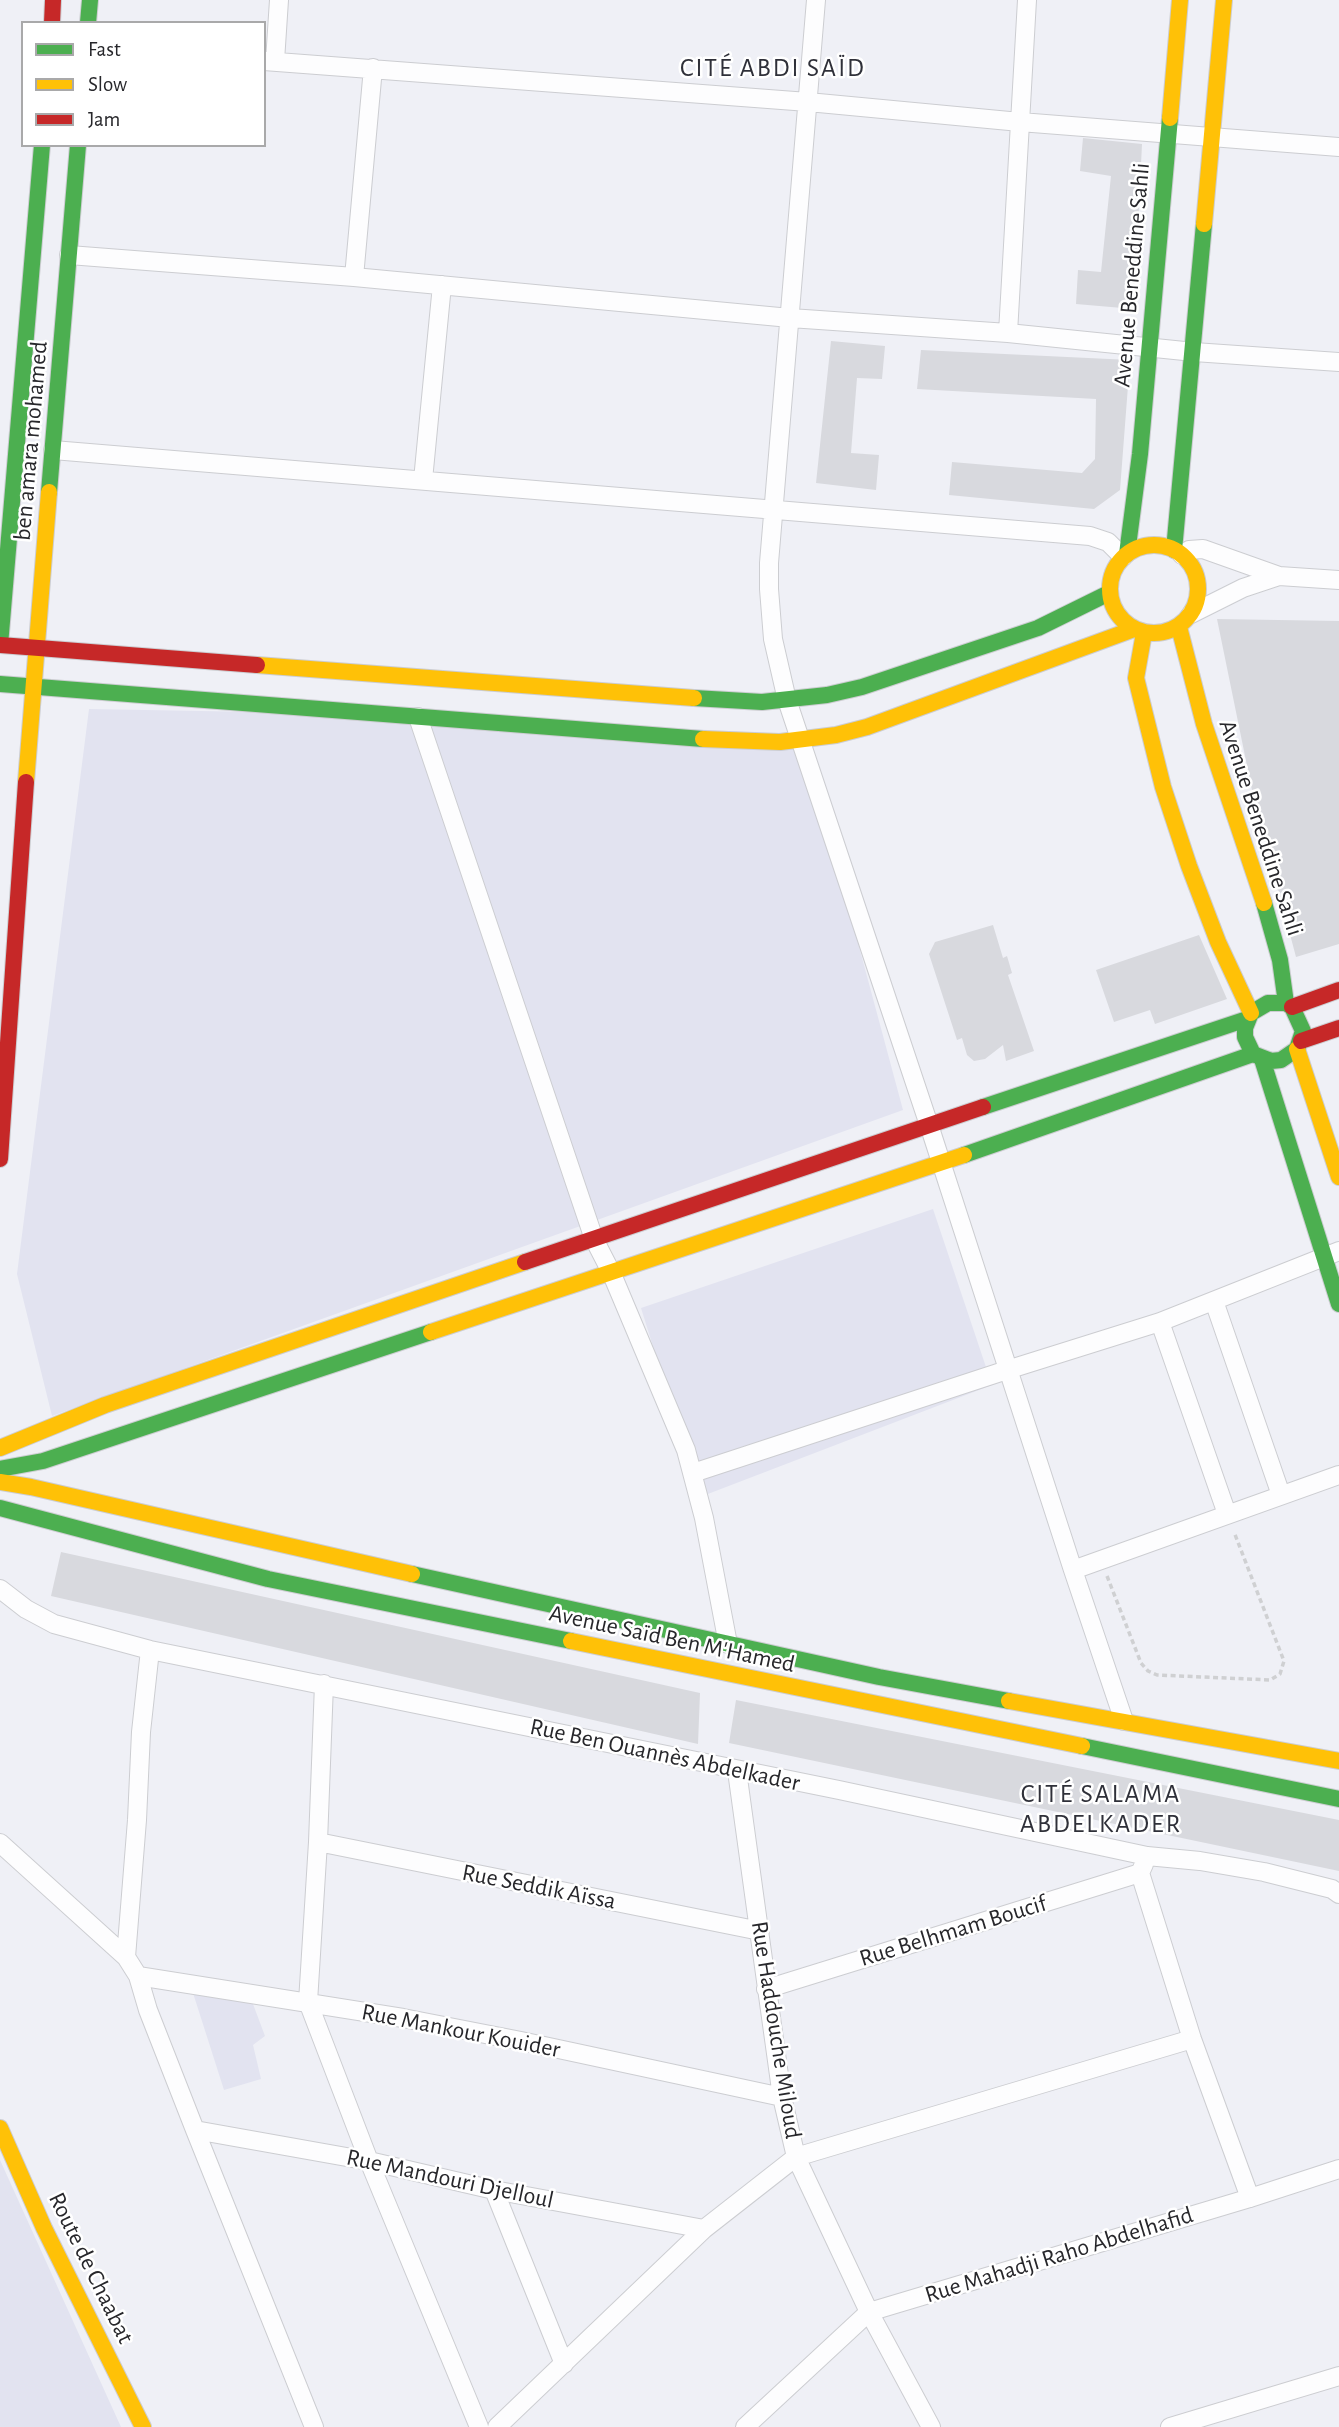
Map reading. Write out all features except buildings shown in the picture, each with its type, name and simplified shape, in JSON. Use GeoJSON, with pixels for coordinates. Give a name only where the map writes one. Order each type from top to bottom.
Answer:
{"type":"FeatureCollection","features":[{"type":"Feature","properties":{"kind":"street"},"geometry":{"type":"LineString","coordinates":[[52,21],[53,0]]}},
{"type":"Feature","properties":{"kind":"street"},"geometry":{"type":"LineString","coordinates":[[88,21],[90,0]]}},
{"type":"Feature","properties":{"kind":"street"},"geometry":{"type":"LineString","coordinates":[[279,0],[270,61],[808,102],[1339,147]]}},
{"type":"Feature","properties":{"kind":"street"},"geometry":{"type":"LineString","coordinates":[[816,0],[768,589],[773,639],[787,700],[1124,1721]]}},
{"type":"Feature","properties":{"kind":"street"},"geometry":{"type":"LineString","coordinates":[[1007,332],[1027,0]]}},
{"type":"Feature","properties":{"kind":"street","name":"Avenue Beneddine Sahli"},"geometry":{"type":"LineString","coordinates":[[1125,555],[1137,478],[1180,0]]}},
{"type":"Feature","properties":{"kind":"street"},"geometry":{"type":"LineString","coordinates":[[1185,620],[1196,604],[1198,583],[1195,572],[1178,552],[1224,0]]}},
{"type":"Feature","properties":{"kind":"street"},"geometry":{"type":"LineString","coordinates":[[354,277],[373,68]]}},
{"type":"Feature","properties":{"kind":"street","name":"ben amara mohamed"},"geometry":{"type":"LineString","coordinates":[[0,645],[9,449],[42,147]]}},
{"type":"Feature","properties":{"kind":"street","name":"ben amara mohamed"},"geometry":{"type":"LineString","coordinates":[[0,1159],[36,647],[78,147]]}},
{"type":"Feature","properties":{"kind":"street"},"geometry":{"type":"LineString","coordinates":[[69,255],[354,277],[790,318],[1007,332],[1194,352],[1339,362]]}},
{"type":"Feature","properties":{"kind":"street"},"geometry":{"type":"LineString","coordinates":[[424,480],[442,285]]}},
{"type":"Feature","properties":{"kind":"street"},"geometry":{"type":"LineString","coordinates":[[53,450],[1090,536],[1108,542],[1125,555]]}},
{"type":"Feature","properties":{"kind":"street"},"geometry":{"type":"LineString","coordinates":[[1139,631],[1117,614],[1109,593],[1112,573],[1125,555],[1136,548],[1155,545],[1178,552],[1203,549],[1279,576],[1339,580]]}},
{"type":"Feature","properties":{"kind":"street"},"geometry":{"type":"LineString","coordinates":[[0,684],[730,741],[800,740],[867,727],[1139,631],[1162,633],[1243,589],[1279,576]]}},
{"type":"Feature","properties":{"kind":"street"},"geometry":{"type":"LineString","coordinates":[[0,645],[732,701],[787,700],[862,687],[1038,628],[1109,593]]}},
{"type":"Feature","properties":{"kind":"street","name":"Avenue Beneddine Sahli"},"geometry":{"type":"LineString","coordinates":[[1185,620],[1203,724],[1270,925],[1289,1005]]}},
{"type":"Feature","properties":{"kind":"street"},"geometry":{"type":"LineString","coordinates":[[1139,631],[1136,678],[1163,787],[1189,866],[1249,1016],[1245,1037],[1258,1056],[1332,1254],[1339,1304]]}},
{"type":"Feature","properties":{"kind":"street"},"geometry":{"type":"LineString","coordinates":[[418,717],[594,1239],[611,1272],[686,1450],[704,1518],[729,1644]]}},
{"type":"Feature","properties":{"kind":"street"},"geometry":{"type":"LineString","coordinates":[[0,1469],[43,1461],[250,1375],[594,1239],[1249,1016],[1268,1003],[1289,1005],[1339,990]]}},
{"type":"Feature","properties":{"kind":"street"},"geometry":{"type":"LineString","coordinates":[[0,1448],[105,1405],[250,1375],[611,1272],[1258,1056],[1281,1060],[1290,1056],[1299,1045],[1303,1031],[1289,1005]]}},
{"type":"Feature","properties":{"kind":"street"},"geometry":{"type":"LineString","coordinates":[[1299,1045],[1339,1028]]}},
{"type":"Feature","properties":{"kind":"street"},"geometry":{"type":"LineString","coordinates":[[1299,1045],[1339,1177]]}},
{"type":"Feature","properties":{"kind":"street"},"geometry":{"type":"LineString","coordinates":[[693,1474],[1160,1322],[1332,1254]]}},
{"type":"Feature","properties":{"kind":"street"},"geometry":{"type":"LineString","coordinates":[[1214,1301],[1281,1495]]}},
{"type":"Feature","properties":{"kind":"street"},"geometry":{"type":"LineString","coordinates":[[1160,1322],[1227,1514]]}},
{"type":"Feature","properties":{"kind":"street"},"geometry":{"type":"LineString","coordinates":[[1073,1570],[1339,1475]]}},
{"type":"Feature","properties":{"kind":"street","name":"Avenue Saïd Ben M'Hamed"},"geometry":{"type":"LineString","coordinates":[[0,1482],[879,1677],[1339,1761]]}},
{"type":"Feature","properties":{"kind":"street","name":"Avenue Saïd Ben M'Hamed"},"geometry":{"type":"LineString","coordinates":[[0,1508],[268,1579],[1339,1799]]}},
{"type":"Feature","properties":{"kind":"street","name":"Rue Ben Ouannès Abdelkader"},"geometry":{"type":"LineString","coordinates":[[0,1589],[26,1609],[54,1624],[150,1650],[839,1790],[1147,1856],[1200,1861],[1264,1872],[1332,1889],[1339,1894]]}},
{"type":"Feature","properties":{"kind":"street"},"geometry":{"type":"LineString","coordinates":[[126,1957],[141,1732],[150,1650]]}},
{"type":"Feature","properties":{"kind":"street"},"geometry":{"type":"LineString","coordinates":[[324,1684],[308,2002],[369,2161],[479,2427]]}},
{"type":"Feature","properties":{"kind":"street","name":"Rue Haddouche Miloud"},"geometry":{"type":"LineString","coordinates":[[737,1771],[782,2097],[796,2157],[869,2312],[931,2427]]}},
{"type":"Feature","properties":{"kind":"street","name":"Rue Seddik Aïssa"},"geometry":{"type":"LineString","coordinates":[[318,1842],[760,1931]]}},
{"type":"Feature","properties":{"kind":"street"},"geometry":{"type":"LineString","coordinates":[[0,1843],[126,1957],[138,1976],[148,2010],[314,2427]]}},
{"type":"Feature","properties":{"kind":"street"},"geometry":{"type":"LineString","coordinates":[[1147,1856],[1140,1873],[1192,2039],[1250,2198]]}},
{"type":"Feature","properties":{"kind":"street","name":"Rue Belhmam Boucif"},"geometry":{"type":"LineString","coordinates":[[766,1989],[1140,1873]]}},
{"type":"Feature","properties":{"kind":"street","name":"Rue Mankour Kouider"},"geometry":{"type":"LineString","coordinates":[[138,1976],[308,2002],[522,2041],[782,2097]]}},
{"type":"Feature","properties":{"kind":"street"},"geometry":{"type":"LineString","coordinates":[[497,2427],[704,2229],[796,2157],[1192,2039]]}},
{"type":"Feature","properties":{"kind":"street","name":"Route de Chaabat"},"geometry":{"type":"LineString","coordinates":[[0,2128],[44,2228],[143,2427]]}},
{"type":"Feature","properties":{"kind":"street","name":"Rue Mandouri Djelloul"},"geometry":{"type":"LineString","coordinates":[[195,2130],[369,2161],[494,2190],[704,2229]]}},
{"type":"Feature","properties":{"kind":"street","name":"Rue Mahadji Raho Abdelhafid"},"geometry":{"type":"LineString","coordinates":[[869,2312],[1339,2169]]}},
{"type":"Feature","properties":{"kind":"street"},"geometry":{"type":"LineString","coordinates":[[494,2190],[564,2364]]}},
{"type":"Feature","properties":{"kind":"street"},"geometry":{"type":"LineString","coordinates":[[745,2427],[869,2312]]}},
{"type":"Feature","properties":{"kind":"street"},"geometry":{"type":"LineString","coordinates":[[1170,2427],[1339,2376]]}},
{"type":"Feature","properties":{"kind":"path"},"geometry":{"type":"LineString","coordinates":[[1100,1559],[1141,1663],[1148,1671],[1157,1675],[1270,1680],[1280,1674],[1284,1661],[1227,1514]]}},
{"type":"Feature","properties":{"kind":"shaded area"},"geometry":{"type":"Polygon","coordinates":[[[89,709],[426,715],[802,735],[903,1110],[52,1416],[17,1274],[89,709]]]}},
{"type":"Feature","properties":{"kind":"shaded area"},"geometry":{"type":"Polygon","coordinates":[[[933,1209],[992,1385],[700,1497],[641,1308],[933,1209]]]}},
{"type":"Feature","properties":{"kind":"shaded area"},"geometry":{"type":"Polygon","coordinates":[[[193,1993],[253,2004],[265,2036],[253,2045],[261,2079],[224,2090],[193,1993]]]}},
{"type":"Feature","properties":{"kind":"shaded area"},"geometry":{"type":"Polygon","coordinates":[[[0,2160],[121,2427],[0,2427],[0,2160]]]}},
{"type":"Feature","properties":{"kind":"traffic: fast"},"geometry":{"type":"LineString","coordinates":[[88,21],[90,0]]}},
{"type":"Feature","properties":{"kind":"traffic: fast"},"geometry":{"type":"LineString","coordinates":[[1127,554],[1140,454],[1170,118]]}},
{"type":"Feature","properties":{"kind":"traffic: fast"},"geometry":{"type":"LineString","coordinates":[[0,645],[42,147]]}},
{"type":"Feature","properties":{"kind":"traffic: fast"},"geometry":{"type":"LineString","coordinates":[[49,492],[78,147]]}},
{"type":"Feature","properties":{"kind":"traffic: fast"},"geometry":{"type":"LineString","coordinates":[[1174,550],[1204,224]]}},
{"type":"Feature","properties":{"kind":"traffic: fast"},"geometry":{"type":"LineString","coordinates":[[694,698],[762,702],[827,695],[862,687],[1038,628],[1109,593]]}},
{"type":"Feature","properties":{"kind":"traffic: fast"},"geometry":{"type":"LineString","coordinates":[[0,684],[703,739]]}},
{"type":"Feature","properties":{"kind":"traffic: fast"},"geometry":{"type":"LineString","coordinates":[[1264,903],[1280,960],[1286,1003]]}},
{"type":"Feature","properties":{"kind":"traffic: fast"},"geometry":{"type":"LineString","coordinates":[[1268,1003],[1286,1003],[1292,1007],[1303,1031],[1297,1049],[1281,1060],[1271,1061],[1253,1054],[1245,1037],[1245,1028],[1251,1013],[1268,1003]]}},
{"type":"Feature","properties":{"kind":"traffic: fast"},"geometry":{"type":"LineString","coordinates":[[983,1107],[1247,1019]]}},
{"type":"Feature","properties":{"kind":"traffic: fast"},"geometry":{"type":"LineString","coordinates":[[964,1155],[1253,1054]]}},
{"type":"Feature","properties":{"kind":"traffic: fast"},"geometry":{"type":"LineString","coordinates":[[1262,1059],[1339,1304]]}},
{"type":"Feature","properties":{"kind":"traffic: fast"},"geometry":{"type":"LineString","coordinates":[[0,1469],[43,1461],[431,1332]]}},
{"type":"Feature","properties":{"kind":"traffic: fast"},"geometry":{"type":"LineString","coordinates":[[0,1508],[268,1579],[571,1641]]}},
{"type":"Feature","properties":{"kind":"traffic: fast"},"geometry":{"type":"LineString","coordinates":[[412,1574],[879,1677],[1009,1701]]}},
{"type":"Feature","properties":{"kind":"traffic: fast"},"geometry":{"type":"LineString","coordinates":[[1082,1746],[1339,1799]]}},
{"type":"Feature","properties":{"kind":"traffic: slow"},"geometry":{"type":"LineString","coordinates":[[1170,118],[1180,0]]}},
{"type":"Feature","properties":{"kind":"traffic: slow"},"geometry":{"type":"LineString","coordinates":[[1204,224],[1224,0]]}},
{"type":"Feature","properties":{"kind":"traffic: slow"},"geometry":{"type":"LineString","coordinates":[[26,782],[49,492]]}},
{"type":"Feature","properties":{"kind":"traffic: slow"},"geometry":{"type":"LineString","coordinates":[[1145,545],[1163,545],[1179,552],[1191,564],[1198,580],[1198,589],[1198,598],[1191,614],[1179,626],[1163,633],[1145,633],[1129,626],[1117,614],[1110,598],[1110,580],[1117,564],[1129,552],[1145,545]]}},
{"type":"Feature","properties":{"kind":"traffic: slow"},"geometry":{"type":"LineString","coordinates":[[1179,627],[1204,724],[1264,903]]}},
{"type":"Feature","properties":{"kind":"traffic: slow"},"geometry":{"type":"LineString","coordinates":[[703,739],[780,742],[836,735],[867,727],[1134,629]]}},
{"type":"Feature","properties":{"kind":"traffic: slow"},"geometry":{"type":"LineString","coordinates":[[1144,633],[1136,678],[1163,787],[1218,942],[1251,1013]]}},
{"type":"Feature","properties":{"kind":"traffic: slow"},"geometry":{"type":"LineString","coordinates":[[257,665],[694,698]]}},
{"type":"Feature","properties":{"kind":"traffic: slow"},"geometry":{"type":"LineString","coordinates":[[1297,1049],[1339,1177]]}},
{"type":"Feature","properties":{"kind":"traffic: slow"},"geometry":{"type":"LineString","coordinates":[[431,1332],[964,1155]]}},
{"type":"Feature","properties":{"kind":"traffic: slow"},"geometry":{"type":"LineString","coordinates":[[0,1448],[105,1405],[525,1262]]}},
{"type":"Feature","properties":{"kind":"traffic: slow"},"geometry":{"type":"LineString","coordinates":[[0,1482],[412,1574]]}},
{"type":"Feature","properties":{"kind":"traffic: slow"},"geometry":{"type":"LineString","coordinates":[[571,1641],[1082,1746]]}},
{"type":"Feature","properties":{"kind":"traffic: slow"},"geometry":{"type":"LineString","coordinates":[[1009,1701],[1339,1761]]}},
{"type":"Feature","properties":{"kind":"traffic: slow"},"geometry":{"type":"LineString","coordinates":[[0,2128],[44,2228],[143,2427]]}},
{"type":"Feature","properties":{"kind":"traffic: jam"},"geometry":{"type":"LineString","coordinates":[[52,21],[53,0]]}},
{"type":"Feature","properties":{"kind":"traffic: jam"},"geometry":{"type":"LineString","coordinates":[[0,645],[257,665]]}},
{"type":"Feature","properties":{"kind":"traffic: jam"},"geometry":{"type":"LineString","coordinates":[[0,1159],[26,782]]}},
{"type":"Feature","properties":{"kind":"traffic: jam"},"geometry":{"type":"LineString","coordinates":[[1292,1007],[1339,990]]}},
{"type":"Feature","properties":{"kind":"traffic: jam"},"geometry":{"type":"LineString","coordinates":[[1301,1041],[1339,1028]]}},
{"type":"Feature","properties":{"kind":"traffic: jam"},"geometry":{"type":"LineString","coordinates":[[525,1262],[983,1107]]}},
{"type":"Feature","properties":{"kind":"district","name":"CITÉ ABDI SAÏD"},"geometry":{"type":"Point","coordinates":[773,68]}},
{"type":"Feature","properties":{"kind":"district","name":"CITÉ SALAMA ABDELKADER"},"geometry":{"type":"Point","coordinates":[1101,1809]}}]}
